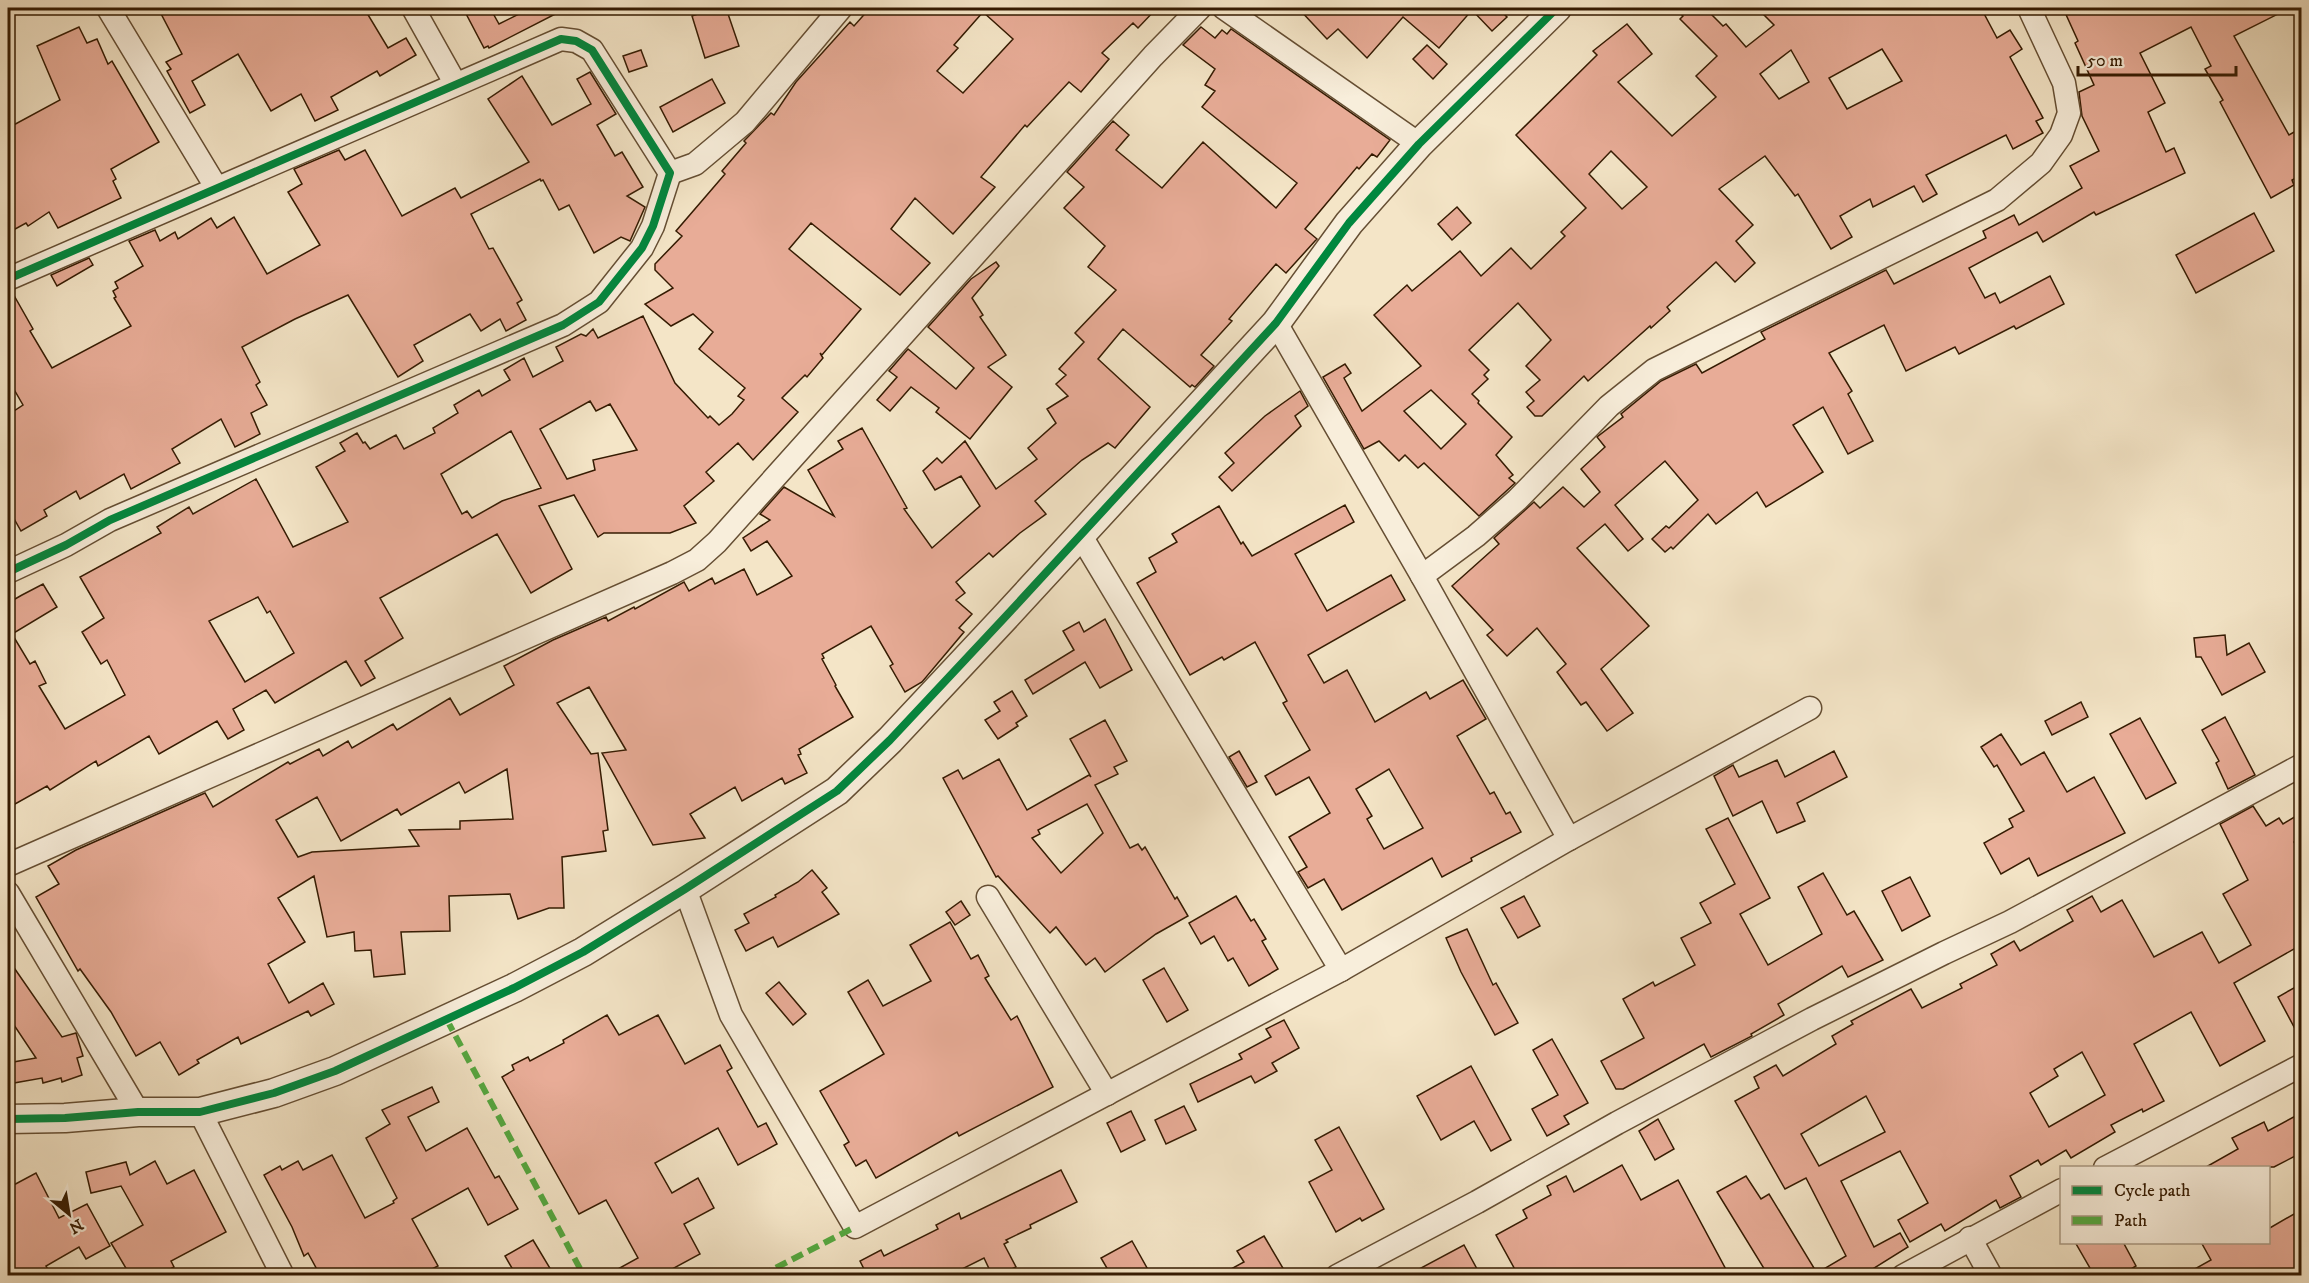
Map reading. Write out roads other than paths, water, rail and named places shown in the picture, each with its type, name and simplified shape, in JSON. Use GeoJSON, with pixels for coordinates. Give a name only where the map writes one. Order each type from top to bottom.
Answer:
{"type":"FeatureCollection","features":[{"type":"Feature","properties":{"kind":"street"},"geometry":{"type":"LineString","coordinates":[[108,8],[216,187]]}},
{"type":"Feature","properties":{"kind":"street"},"geometry":{"type":"LineString","coordinates":[[412,8],[455,83]]}},
{"type":"Feature","properties":{"kind":"street"},"geometry":{"type":"LineString","coordinates":[[670,173],[695,164],[744,122],[842,8]]}},
{"type":"Feature","properties":{"kind":"street"},"geometry":{"type":"LineString","coordinates":[[8,865],[697,560],[717,542],[1153,56],[1200,8]]}},
{"type":"Feature","properties":{"kind":"street"},"geometry":{"type":"LineString","coordinates":[[1224,8],[1419,144]]}},
{"type":"Feature","properties":{"kind":"street"},"geometry":{"type":"LineString","coordinates":[[8,1119],[66,1118],[138,1112],[200,1112],[274,1093],[346,1066],[514,988],[583,951],[685,889],[837,791],[898,732],[1276,322],[1349,224],[1419,144],[1557,8]]}},
{"type":"Feature","properties":{"kind":"street"},"geometry":{"type":"LineString","coordinates":[[1422,576],[1476,536],[1517,500],[1609,406],[1654,370],[1997,200],[2041,163],[2061,135],[2069,113],[2064,83],[2029,8]]}},
{"type":"Feature","properties":{"kind":"street"},"geometry":{"type":"LineString","coordinates":[[8,279],[455,83],[561,39],[576,41],[592,50],[670,173]]}},
{"type":"Feature","properties":{"kind":"street"},"geometry":{"type":"LineString","coordinates":[[8,572],[66,545],[110,520],[563,325],[599,302],[642,248],[653,226],[670,173]]}},
{"type":"Feature","properties":{"kind":"street"},"geometry":{"type":"LineString","coordinates":[[1276,322],[1569,839]]}},
{"type":"Feature","properties":{"kind":"street"},"geometry":{"type":"LineString","coordinates":[[1081,536],[1341,970]]}},
{"type":"Feature","properties":{"kind":"street"},"geometry":{"type":"LineString","coordinates":[[685,889],[731,1015],[855,1227],[1341,970],[1569,839],[1810,708]]}},
{"type":"Feature","properties":{"kind":"street"},"geometry":{"type":"LineString","coordinates":[[1337,1275],[1467,1207],[1617,1123],[1812,1019],[1944,952],[2020,917],[2301,765]]}},
{"type":"Feature","properties":{"kind":"street"},"geometry":{"type":"LineString","coordinates":[[8,893],[138,1112]]}},
{"type":"Feature","properties":{"kind":"street"},"geometry":{"type":"LineString","coordinates":[[988,897],[1107,1094]]}},
{"type":"Feature","properties":{"kind":"street"},"geometry":{"type":"LineString","coordinates":[[2107,1166],[2301,1065]]}},
{"type":"Feature","properties":{"kind":"street"},"geometry":{"type":"LineString","coordinates":[[200,1112],[283,1275]]}},
{"type":"Feature","properties":{"kind":"street"},"geometry":{"type":"LineString","coordinates":[[1904,1275],[2060,1191]]}},
{"type":"Feature","properties":{"kind":"street"},"geometry":{"type":"LineString","coordinates":[[1970,1238],[1990,1275]]}}]}
